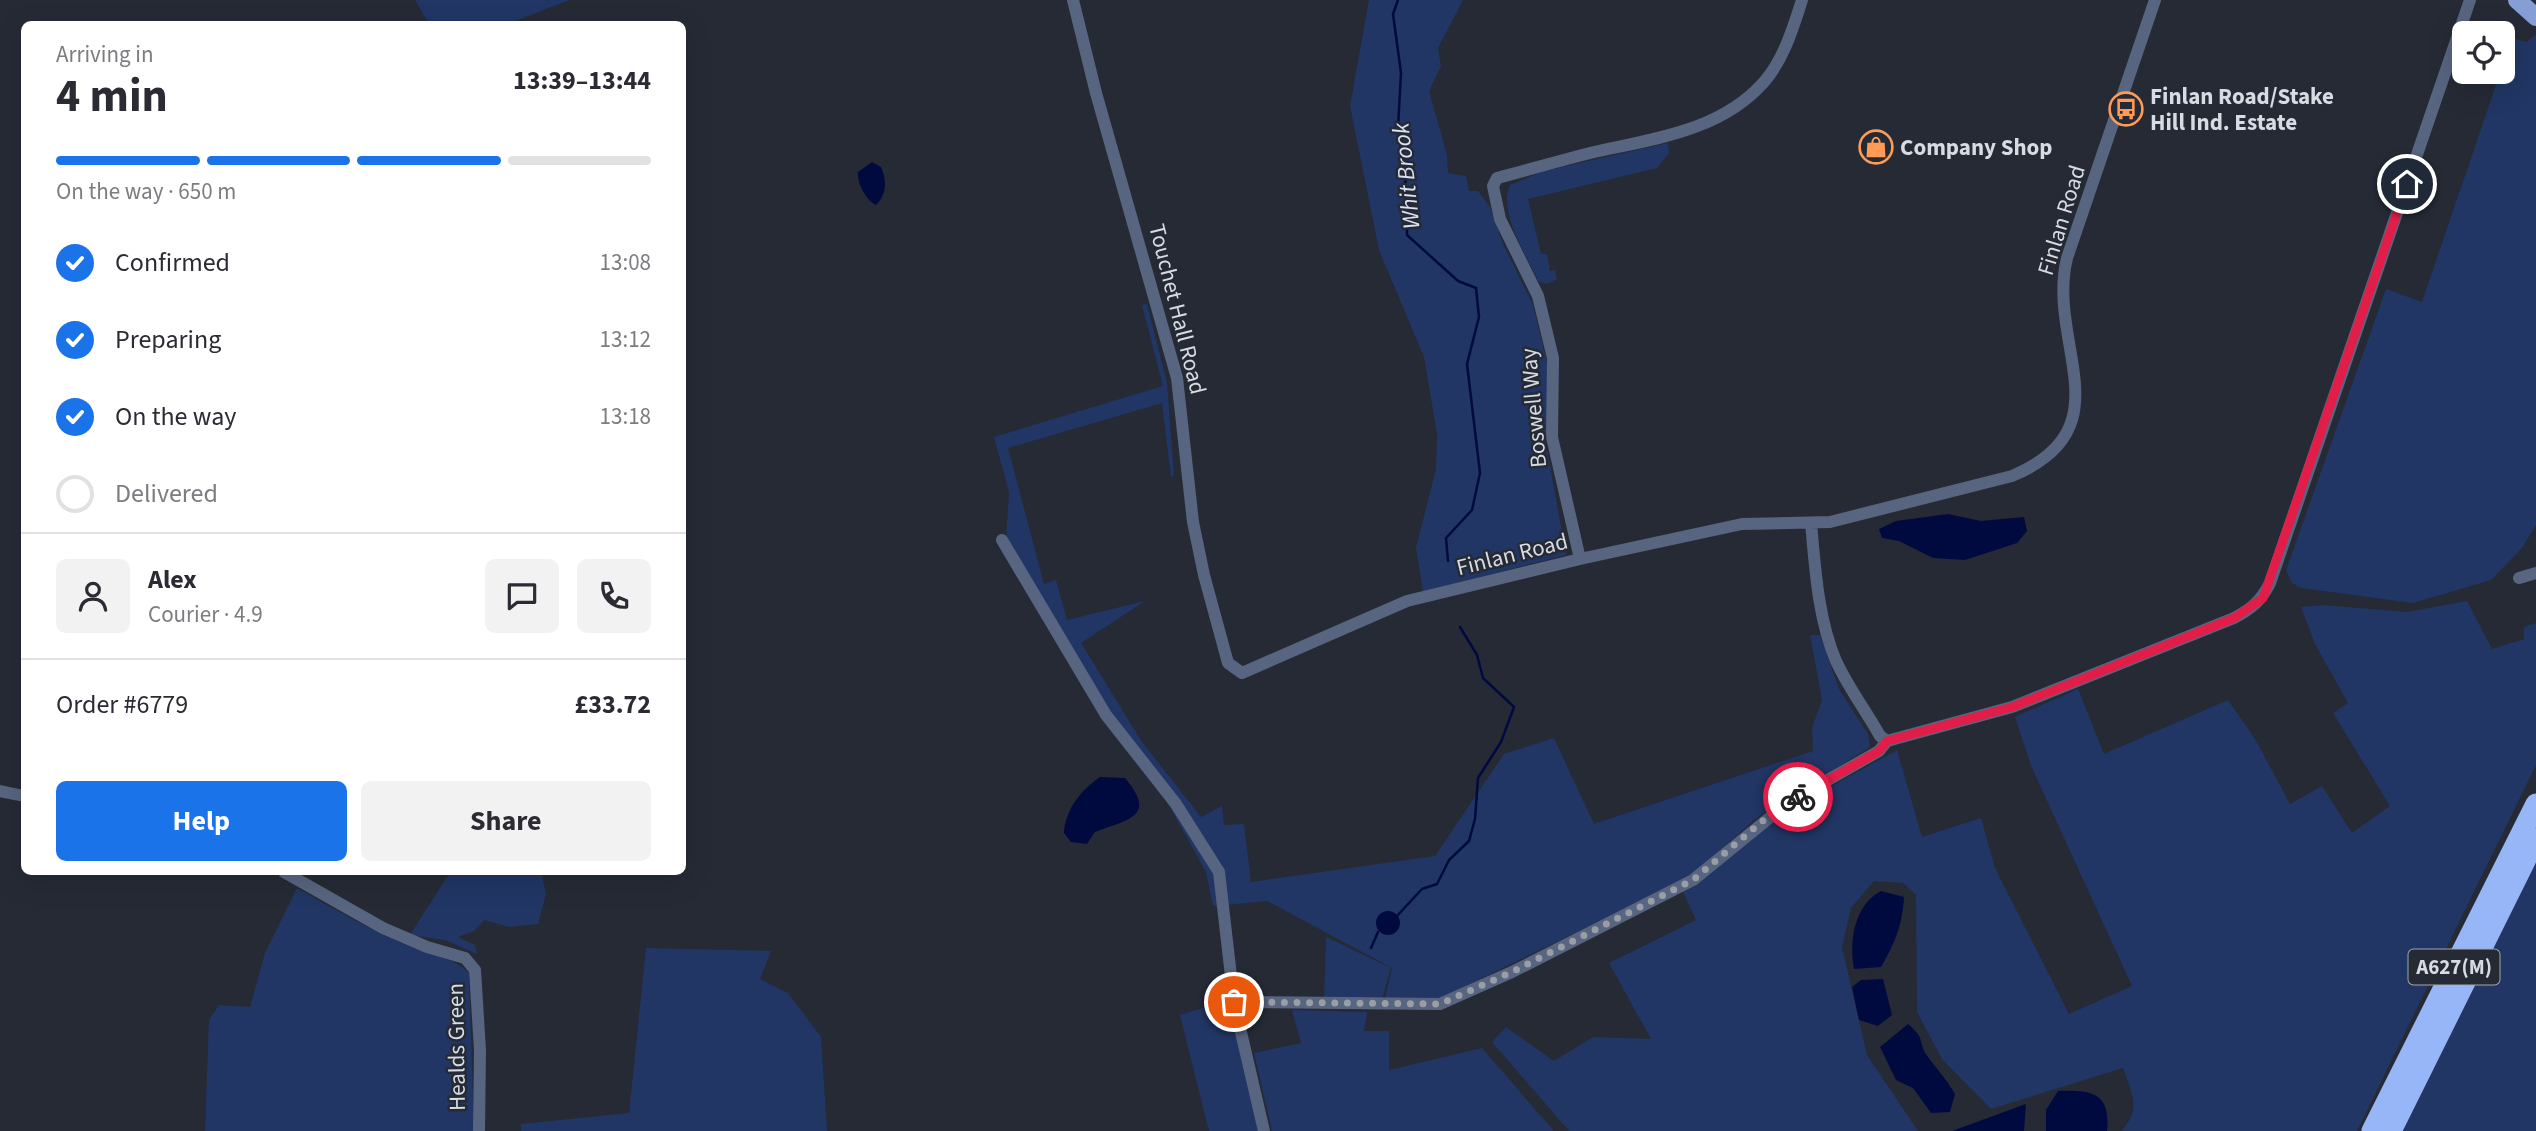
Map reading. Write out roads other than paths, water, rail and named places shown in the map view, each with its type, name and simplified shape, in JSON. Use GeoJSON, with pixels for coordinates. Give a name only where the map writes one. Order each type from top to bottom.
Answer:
{"type":"FeatureCollection","features":[{"type":"Feature","properties":{"kind":"highway","name":"A627(M)"},"geometry":{"type":"LineString","coordinates":[[2372,1131],[2536,804]]}},
{"type":"Feature","properties":{"kind":"highway","name":"A627(M)"},"geometry":{"type":"LineString","coordinates":[[2391,1131],[2536,839]]}},
{"type":"Feature","properties":{"kind":"main road"},"geometry":{"type":"LineString","coordinates":[[2517,0],[2536,17]]}},
{"type":"Feature","properties":{"kind":"street","name":"Touchet Hall Road"},"geometry":{"type":"LineString","coordinates":[[1073,0],[1096,93],[1177,378],[1193,522],[1203,575],[1228,663],[1236,671]]}},
{"type":"Feature","properties":{"kind":"street","name":"Boswell Way"},"geometry":{"type":"LineString","coordinates":[[1580,559],[1552,437],[1553,358],[1538,296],[1500,219],[1493,186],[1497,178],[1684,132],[1731,110],[1756,90],[1773,70],[1788,42],[1802,0]]}},
{"type":"Feature","properties":{"kind":"street","name":"Finlan Road"},"geometry":{"type":"LineString","coordinates":[[1236,671],[1249,671],[1407,601],[1580,559],[1742,524],[1830,522],[2012,476],[2040,462],[2060,446],[2071,423],[2077,391],[2062,312],[2061,280],[2155,0]]}},
{"type":"Feature","properties":{"kind":"street"},"geometry":{"type":"LineString","coordinates":[[1234,1002],[1440,1004],[1512,972],[1693,880],[1765,819],[1879,751],[1887,741],[2012,707],[2234,618],[2263,598],[2470,0]]}},
{"type":"Feature","properties":{"kind":"street"},"geometry":{"type":"LineString","coordinates":[[2465,16],[2480,0]]}},
{"type":"Feature","properties":{"kind":"street"},"geometry":{"type":"LineString","coordinates":[[1811,523],[1816,570],[1830,645],[1880,736],[1887,741]]}},
{"type":"Feature","properties":{"kind":"street"},"geometry":{"type":"LineString","coordinates":[[1002,540],[1106,715],[1176,804],[1219,872],[1234,1002],[1264,1131]]}},
{"type":"Feature","properties":{"kind":"street"},"geometry":{"type":"LineString","coordinates":[[2519,578],[2536,573]]}},
{"type":"Feature","properties":{"kind":"street"},"geometry":{"type":"LineString","coordinates":[[0,791],[21,795]]}},
{"type":"Feature","properties":{"kind":"street","name":"Healds Green"},"geometry":{"type":"LineString","coordinates":[[289,875],[383,928],[427,947],[465,958],[475,970],[480,1050],[479,1131]]}},
{"type":"Feature","properties":{"kind":"waterway","name":"Whit Brook"},"geometry":{"type":"LineString","coordinates":[[1398,0],[1393,14],[1401,73],[1398,127],[1406,187],[1407,235],[1458,281],[1476,288],[1479,317],[1467,364],[1480,473],[1472,510],[1446,538],[1448,561]]}},
{"type":"Feature","properties":{"kind":"waterway","name":"Whit Brook"},"geometry":{"type":"LineString","coordinates":[[1397,916],[1422,889],[1437,884],[1449,860],[1469,841],[1475,819],[1478,778],[1501,742],[1514,707],[1483,678],[1477,655],[1460,627]]}},
{"type":"Feature","properties":{"kind":"waterway","name":"Whit Brook"},"geometry":{"type":"LineString","coordinates":[[1371,948],[1378,932]]}},
{"type":"Feature","properties":{"kind":"place","name":"Finlan Road/Stake Hill Ind. Estate"},"geometry":{"type":"Point","coordinates":[2126,109]}},
{"type":"Feature","properties":{"kind":"place","name":"Company Shop"},"geometry":{"type":"Point","coordinates":[1876,147]}}]}
